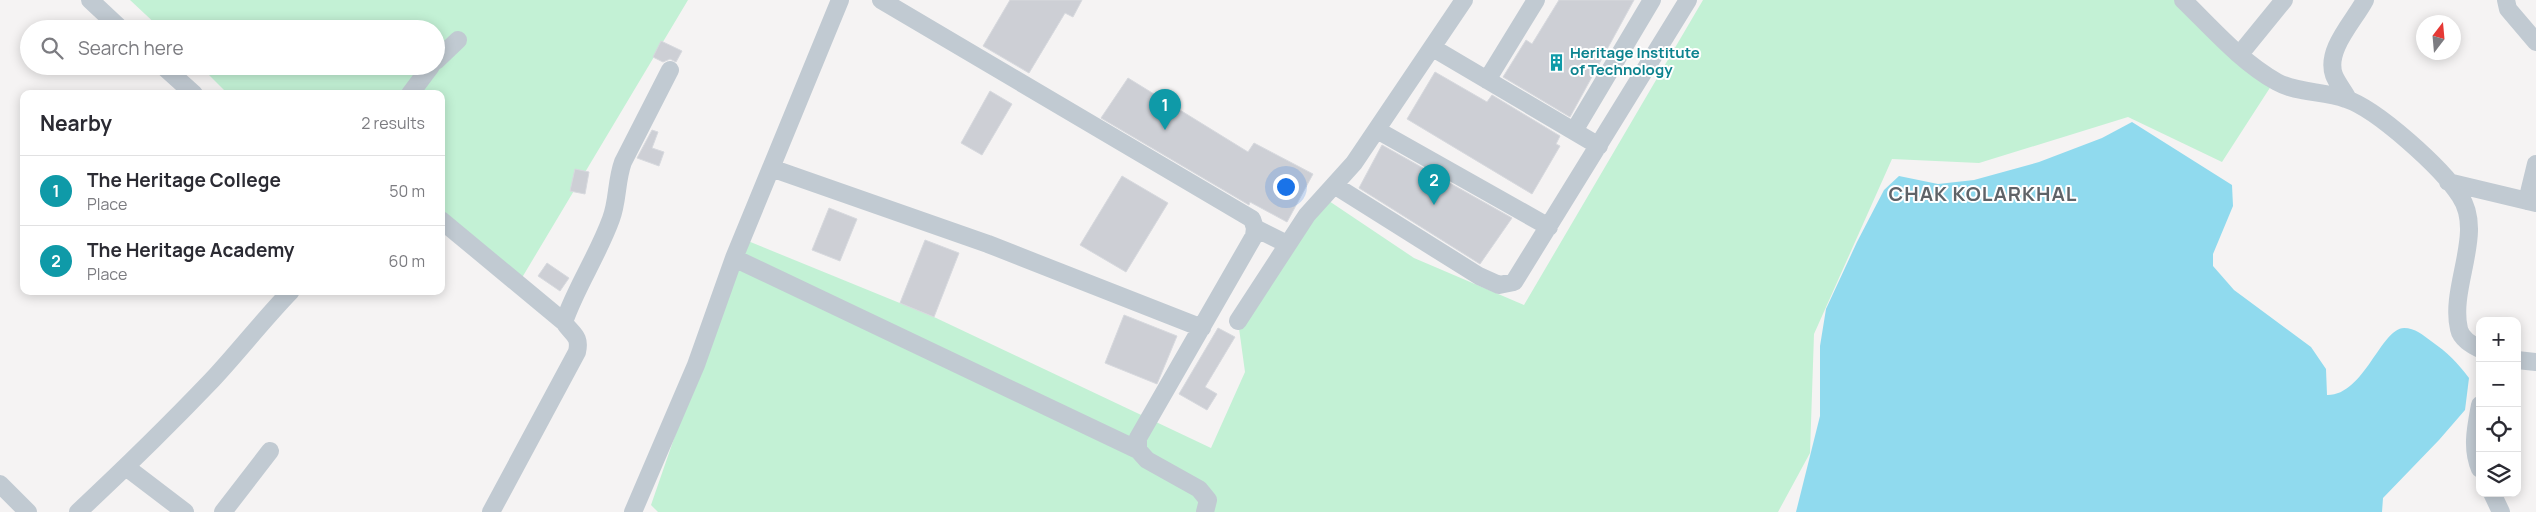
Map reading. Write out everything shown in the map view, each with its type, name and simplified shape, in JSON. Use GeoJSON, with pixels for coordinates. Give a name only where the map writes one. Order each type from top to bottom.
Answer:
{"type":"FeatureCollection","features":[{"type":"Feature","properties":{"kind":"street"},"geometry":{"type":"LineString","coordinates":[[90,0],[111,20]]}},
{"type":"Feature","properties":{"kind":"street"},"geometry":{"type":"LineString","coordinates":[[633,512],[696,365],[734,258],[840,0]]}},
{"type":"Feature","properties":{"kind":"street"},"geometry":{"type":"LineString","coordinates":[[881,0],[1237,208],[1252,219],[1255,228],[1254,236],[1138,438],[1138,450]]}},
{"type":"Feature","properties":{"kind":"street"},"geometry":{"type":"LineString","coordinates":[[1238,321],[1307,215],[1354,163],[1464,0]]}},
{"type":"Feature","properties":{"kind":"street"},"geometry":{"type":"LineString","coordinates":[[1487,80],[1536,0]]}},
{"type":"Feature","properties":{"kind":"street"},"geometry":{"type":"LineString","coordinates":[[1574,131],[1652,0]]}},
{"type":"Feature","properties":{"kind":"street"},"geometry":{"type":"LineString","coordinates":[[1334,185],[1478,276],[1499,285],[1514,282],[1688,0]]}},
{"type":"Feature","properties":{"kind":"street"},"geometry":{"type":"LineString","coordinates":[[2183,0],[2240,54],[2278,83],[2348,99],[2376,113],[2448,182],[2466,205],[2470,220],[2458,309],[2459,329],[2464,339],[2476,346]]}},
{"type":"Feature","properties":{"kind":"street"},"geometry":{"type":"LineString","coordinates":[[2240,54],[2284,0]]}},
{"type":"Feature","properties":{"kind":"street"},"geometry":{"type":"LineString","coordinates":[[2348,99],[2334,74],[2332,60],[2337,46],[2364,0]]}},
{"type":"Feature","properties":{"kind":"street"},"geometry":{"type":"LineString","coordinates":[[2506,0],[2508,9],[2536,42]]}},
{"type":"Feature","properties":{"kind":"street"},"geometry":{"type":"LineString","coordinates":[[445,52],[458,40]]}},
{"type":"Feature","properties":{"kind":"street"},"geometry":{"type":"LineString","coordinates":[[1433,48],[1599,146]]}},
{"type":"Feature","properties":{"kind":"street"},"geometry":{"type":"LineString","coordinates":[[564,322],[611,221],[618,199],[620,170],[623,162],[645,115],[670,70]]}},
{"type":"Feature","properties":{"kind":"street"},"geometry":{"type":"LineString","coordinates":[[173,75],[190,90]]}},
{"type":"Feature","properties":{"kind":"street"},"geometry":{"type":"LineString","coordinates":[[413,90],[424,75]]}},
{"type":"Feature","properties":{"kind":"street"},"geometry":{"type":"LineString","coordinates":[[1377,130],[1549,227]]}},
{"type":"Feature","properties":{"kind":"street"},"geometry":{"type":"LineString","coordinates":[[2448,182],[2531,202],[2536,164]]}},
{"type":"Feature","properties":{"kind":"street"},"geometry":{"type":"LineString","coordinates":[[771,168],[988,244],[1202,328]]}},
{"type":"Feature","properties":{"kind":"street"},"geometry":{"type":"LineString","coordinates":[[445,223],[564,322],[576,334],[579,343],[577,352],[491,512]]}},
{"type":"Feature","properties":{"kind":"street"},"geometry":{"type":"LineString","coordinates":[[1255,228],[1287,244]]}},
{"type":"Feature","properties":{"kind":"street"},"geometry":{"type":"LineString","coordinates":[[734,258],[1138,450],[1147,460],[1199,489],[1208,500],[1205,512]]}},
{"type":"Feature","properties":{"kind":"street"},"geometry":{"type":"LineString","coordinates":[[78,512],[126,467],[211,381],[257,327],[288,295]]}},
{"type":"Feature","properties":{"kind":"street"},"geometry":{"type":"LineString","coordinates":[[2521,360],[2536,362]]}},
{"type":"Feature","properties":{"kind":"street"},"geometry":{"type":"LineString","coordinates":[[2476,459],[2474,438],[2480,407]]}},
{"type":"Feature","properties":{"kind":"street"},"geometry":{"type":"LineString","coordinates":[[223,512],[270,451]]}},
{"type":"Feature","properties":{"kind":"street"},"geometry":{"type":"LineString","coordinates":[[126,467],[184,512]]}},
{"type":"Feature","properties":{"kind":"street"},"geometry":{"type":"LineString","coordinates":[[0,484],[28,512]]}},
{"type":"Feature","properties":{"kind":"street"},"geometry":{"type":"LineString","coordinates":[[2494,497],[2501,512]]}},
{"type":"Feature","properties":{"kind":"green space"},"geometry":{"type":"Polygon","coordinates":[[[130,0],[688,0],[520,281],[445,220],[445,90],[224,90],[209,75],[445,75],[445,20],[151,20],[130,0]]]}},
{"type":"Feature","properties":{"kind":"green space"},"geometry":{"type":"Polygon","coordinates":[[[1703,0],[2190,0],[2273,83],[2222,162],[2128,117],[1979,163],[1892,159],[1814,334],[1810,453],[1778,512],[658,512],[651,505],[743,239],[934,317],[1211,448],[1245,372],[1238,321],[1326,199],[1414,258],[1524,305],[1703,0]]]}},
{"type":"Feature","properties":{"kind":"water"},"geometry":{"type":"Polygon","coordinates":[[[2132,122],[2232,185],[2233,206],[2213,254],[2213,266],[2234,290],[2311,347],[2326,369],[2327,395],[2340,392],[2351,385],[2362,374],[2387,339],[2396,331],[2404,328],[2419,332],[2437,345],[2452,358],[2469,378],[2465,410],[2383,498],[2382,512],[1796,512],[1820,416],[1820,346],[1826,309],[1884,190],[1899,176],[1938,184],[1974,180],[2039,162],[2102,138],[2132,122]]]}},
{"type":"Feature","properties":{"kind":"building"},"geometry":{"type":"Polygon","coordinates":[[[1010,0],[1082,0],[1073,17],[1065,13],[1029,73],[983,46],[1010,0]]]}},
{"type":"Feature","properties":{"kind":"building","name":"Heritage Institute of Technology"},"geometry":{"type":"Polygon","coordinates":[[[1559,0],[1634,0],[1570,117],[1503,77],[1526,40],[1532,44],[1559,0]]]}},
{"type":"Feature","properties":{"kind":"building"},"geometry":{"type":"Polygon","coordinates":[[[661,41],[682,51],[676,62],[670,59],[663,62],[653,57],[661,41]]]}},
{"type":"Feature","properties":{"kind":"building"},"geometry":{"type":"Polygon","coordinates":[[[1435,72],[1487,102],[1492,95],[1560,136],[1556,144],[1560,146],[1532,194],[1407,119],[1435,72]]]}},
{"type":"Feature","properties":{"kind":"building"},"geometry":{"type":"Polygon","coordinates":[[[1128,78],[1248,152],[1254,143],[1313,174],[1287,222],[1250,202],[1249,205],[1101,118],[1128,78]]]}},
{"type":"Feature","properties":{"kind":"building"},"geometry":{"type":"Polygon","coordinates":[[[990,91],[1012,104],[982,155],[961,143],[990,91]]]}},
{"type":"Feature","properties":{"kind":"building"},"geometry":{"type":"Polygon","coordinates":[[[652,130],[658,132],[652,148],[664,152],[659,166],[637,158],[652,130]]]}},
{"type":"Feature","properties":{"kind":"building"},"geometry":{"type":"Polygon","coordinates":[[[1382,145],[1512,218],[1480,264],[1359,188],[1382,145]]]}},
{"type":"Feature","properties":{"kind":"building"},"geometry":{"type":"Polygon","coordinates":[[[575,169],[589,172],[585,194],[570,191],[575,169]]]}},
{"type":"Feature","properties":{"kind":"building"},"geometry":{"type":"Polygon","coordinates":[[[1122,176],[1168,203],[1126,272],[1080,245],[1122,176]]]}},
{"type":"Feature","properties":{"kind":"building"},"geometry":{"type":"Polygon","coordinates":[[[829,208],[857,219],[840,261],[812,250],[829,208]]]}},
{"type":"Feature","properties":{"kind":"building"},"geometry":{"type":"Polygon","coordinates":[[[925,240],[959,253],[934,317],[900,303],[925,240]]]}},
{"type":"Feature","properties":{"kind":"building"},"geometry":{"type":"Polygon","coordinates":[[[547,263],[569,278],[560,291],[538,276],[547,263]]]}},
{"type":"Feature","properties":{"kind":"building"},"geometry":{"type":"Polygon","coordinates":[[[1124,315],[1177,336],[1157,384],[1105,363],[1124,315]]]}},
{"type":"Feature","properties":{"kind":"building"},"geometry":{"type":"Polygon","coordinates":[[[1218,328],[1235,337],[1205,387],[1217,394],[1207,410],[1179,394],[1218,328]]]}},
{"type":"Feature","properties":{"kind":"place","name":"Heritage Institute of Technology"},"geometry":{"type":"Point","coordinates":[1556,62]}},
{"type":"Feature","properties":{"kind":"place","name":"The Heritage College"},"geometry":{"type":"Point","coordinates":[1165,130]}},
{"type":"Feature","properties":{"kind":"place","name":"The Heritage Academy"},"geometry":{"type":"Point","coordinates":[1434,205]}},
{"type":"Feature","properties":{"kind":"district","name":"CHAK KOLARKHAL"},"geometry":{"type":"Point","coordinates":[1983,194]}}]}
